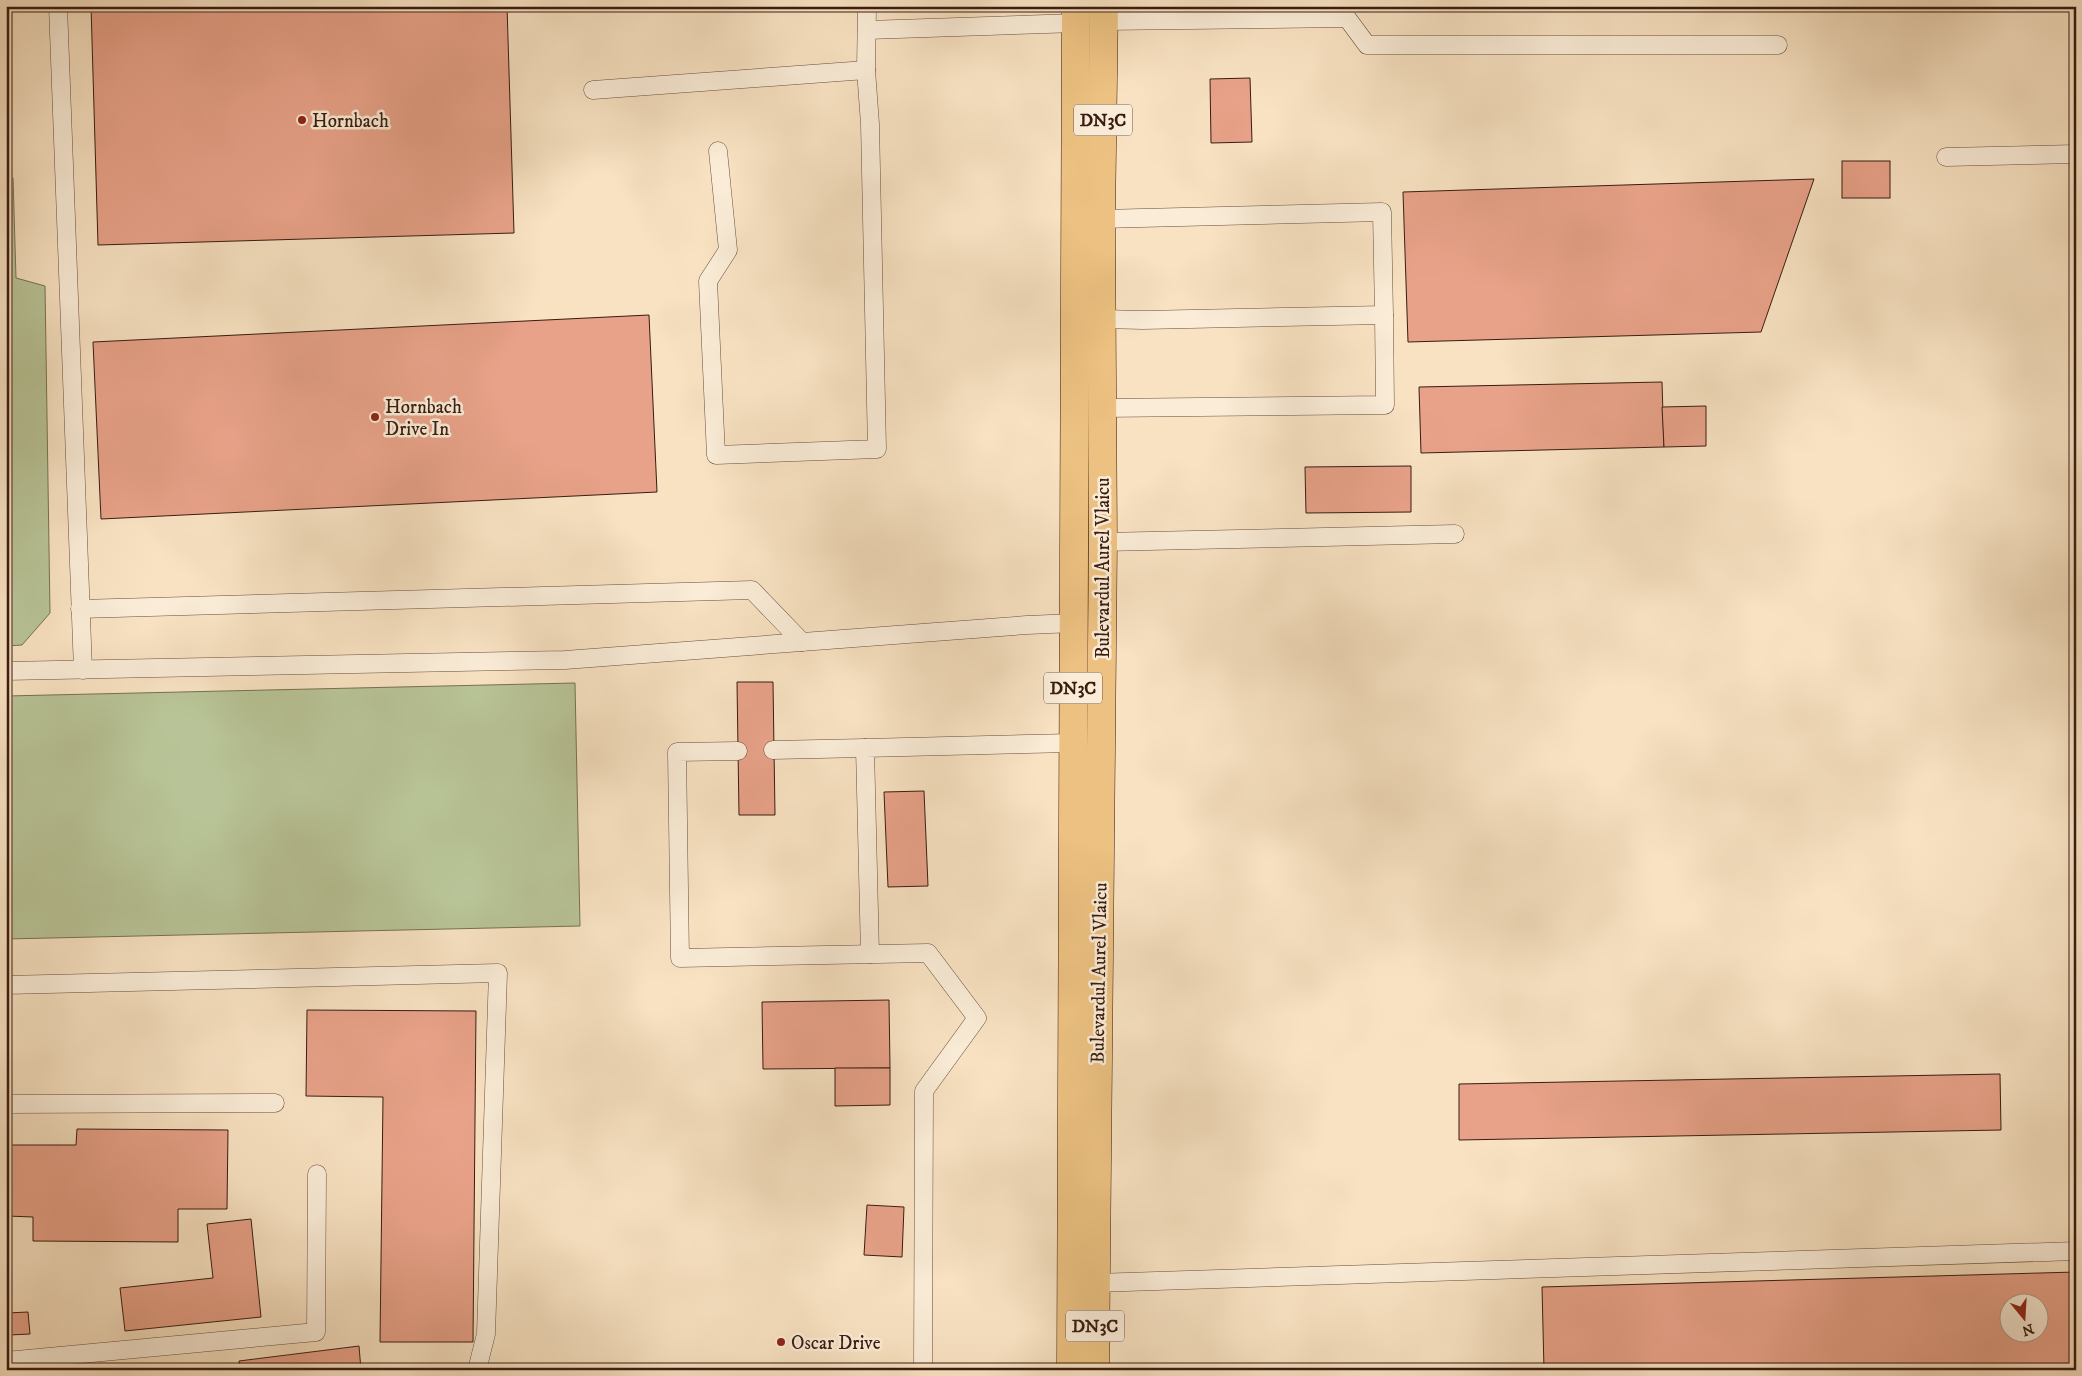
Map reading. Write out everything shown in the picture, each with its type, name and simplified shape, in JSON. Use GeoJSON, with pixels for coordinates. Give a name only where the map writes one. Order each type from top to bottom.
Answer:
{"type":"FeatureCollection","features":[{"type":"Feature","properties":{"kind":"main road","name":"Bulevardul Aurel Vlaicu"},"geometry":{"type":"LineString","coordinates":[[1095,1370],[1103,542],[1101,219],[1104,13]]}},
{"type":"Feature","properties":{"kind":"main road","name":"Bulevardul Aurel Vlaicu"},"geometry":{"type":"LineString","coordinates":[[1071,1370],[1076,15]]}},
{"type":"Feature","properties":{"kind":"lane"},"geometry":{"type":"LineString","coordinates":[[58,6],[82,670]]}},
{"type":"Feature","properties":{"kind":"lane"},"geometry":{"type":"LineString","coordinates":[[718,151],[728,250],[708,281],[716,455],[877,449],[870,124],[866,70],[867,6]]}},
{"type":"Feature","properties":{"kind":"lane"},"geometry":{"type":"LineString","coordinates":[[1104,13],[1347,18],[1367,45],[1778,46]]}},
{"type":"Feature","properties":{"kind":"lane"},"geometry":{"type":"LineString","coordinates":[[867,30],[1076,15]]}},
{"type":"Feature","properties":{"kind":"lane"},"geometry":{"type":"LineString","coordinates":[[593,90],[866,70]]}},
{"type":"Feature","properties":{"kind":"lane"},"geometry":{"type":"LineString","coordinates":[[1946,157],[2076,154]]}},
{"type":"Feature","properties":{"kind":"lane"},"geometry":{"type":"LineString","coordinates":[[1101,219],[1382,212],[1385,405],[1102,408]]}},
{"type":"Feature","properties":{"kind":"lane"},"geometry":{"type":"LineString","coordinates":[[1102,319],[1384,315]]}},
{"type":"Feature","properties":{"kind":"lane"},"geometry":{"type":"LineString","coordinates":[[1103,542],[1455,534]]}},
{"type":"Feature","properties":{"kind":"lane"},"geometry":{"type":"LineString","coordinates":[[80,609],[752,590],[802,642]]}},
{"type":"Feature","properties":{"kind":"lane"},"geometry":{"type":"LineString","coordinates":[[6,671],[565,660],[1074,623]]}},
{"type":"Feature","properties":{"kind":"lane"},"geometry":{"type":"LineString","coordinates":[[774,750],[1072,743]]}},
{"type":"Feature","properties":{"kind":"lane"},"geometry":{"type":"LineString","coordinates":[[865,748],[870,954]]}},
{"type":"Feature","properties":{"kind":"lane"},"geometry":{"type":"LineString","coordinates":[[738,750],[677,752],[680,958],[928,953],[977,1018],[924,1091],[923,1370]]}},
{"type":"Feature","properties":{"kind":"lane"},"geometry":{"type":"LineString","coordinates":[[6,985],[498,973],[486,1334],[477,1370]]}},
{"type":"Feature","properties":{"kind":"lane"},"geometry":{"type":"LineString","coordinates":[[6,1104],[275,1103]]}},
{"type":"Feature","properties":{"kind":"lane"},"geometry":{"type":"LineString","coordinates":[[6,1361],[316,1332],[317,1174]]}},
{"type":"Feature","properties":{"kind":"lane"},"geometry":{"type":"LineString","coordinates":[[1095,1283],[2076,1251]]}},
{"type":"Feature","properties":{"kind":"green space"},"geometry":{"type":"Polygon","coordinates":[[[13,178],[16,278],[45,286],[50,613],[22,645],[6,646],[6,179],[13,178]]]}},
{"type":"Feature","properties":{"kind":"green space"},"geometry":{"type":"Polygon","coordinates":[[[575,683],[580,926],[6,939],[6,696],[575,683]]]}},
{"type":"Feature","properties":{"kind":"building","name":"Hornbach"},"geometry":{"type":"Polygon","coordinates":[[[91,6],[507,6],[514,233],[98,245],[91,6]]]}},
{"type":"Feature","properties":{"kind":"building"},"geometry":{"type":"Polygon","coordinates":[[[1250,78],[1252,142],[1211,143],[1210,79],[1250,78]]]}},
{"type":"Feature","properties":{"kind":"building"},"geometry":{"type":"Polygon","coordinates":[[[1842,161],[1890,161],[1890,198],[1842,198],[1842,161]]]}},
{"type":"Feature","properties":{"kind":"building"},"geometry":{"type":"Polygon","coordinates":[[[1814,179],[1761,332],[1408,342],[1403,192],[1814,179]]]}},
{"type":"Feature","properties":{"kind":"building","name":"Hornbach Drive In"},"geometry":{"type":"Polygon","coordinates":[[[649,315],[657,492],[101,519],[93,342],[649,315]]]}},
{"type":"Feature","properties":{"kind":"building"},"geometry":{"type":"Polygon","coordinates":[[[1662,382],[1664,447],[1421,453],[1419,387],[1662,382]]]}},
{"type":"Feature","properties":{"kind":"building"},"geometry":{"type":"Polygon","coordinates":[[[1706,406],[1706,446],[1664,447],[1662,407],[1706,406]]]}},
{"type":"Feature","properties":{"kind":"building"},"geometry":{"type":"Polygon","coordinates":[[[1411,466],[1411,512],[1306,513],[1305,467],[1411,466]]]}},
{"type":"Feature","properties":{"kind":"building"},"geometry":{"type":"Polygon","coordinates":[[[737,682],[773,682],[775,815],[739,815],[737,682]]]}},
{"type":"Feature","properties":{"kind":"building"},"geometry":{"type":"Polygon","coordinates":[[[924,791],[928,886],[888,887],[884,792],[924,791]]]}},
{"type":"Feature","properties":{"kind":"building"},"geometry":{"type":"Polygon","coordinates":[[[889,1000],[890,1068],[763,1069],[762,1002],[889,1000]]]}},
{"type":"Feature","properties":{"kind":"building"},"geometry":{"type":"Polygon","coordinates":[[[307,1010],[476,1011],[473,1342],[380,1342],[383,1097],[306,1096],[307,1010]]]}},
{"type":"Feature","properties":{"kind":"building"},"geometry":{"type":"Polygon","coordinates":[[[835,1068],[890,1068],[890,1105],[835,1106],[835,1068]]]}},
{"type":"Feature","properties":{"kind":"building"},"geometry":{"type":"Polygon","coordinates":[[[2000,1074],[2001,1130],[1459,1140],[1459,1084],[2000,1074]]]}},
{"type":"Feature","properties":{"kind":"building"},"geometry":{"type":"Polygon","coordinates":[[[77,1129],[228,1130],[227,1209],[178,1209],[178,1242],[33,1241],[33,1217],[7,1216],[8,1145],[76,1145],[77,1129]]]}},
{"type":"Feature","properties":{"kind":"building"},"geometry":{"type":"Polygon","coordinates":[[[867,1205],[904,1207],[902,1257],[864,1255],[867,1205]]]}},
{"type":"Feature","properties":{"kind":"building"},"geometry":{"type":"Polygon","coordinates":[[[251,1219],[261,1317],[125,1331],[120,1288],[213,1278],[207,1224],[251,1219]]]}},
{"type":"Feature","properties":{"kind":"building"},"geometry":{"type":"Polygon","coordinates":[[[2076,1272],[2076,1370],[1544,1370],[1542,1287],[2076,1272]]]}},
{"type":"Feature","properties":{"kind":"building"},"geometry":{"type":"Polygon","coordinates":[[[28,1312],[30,1334],[9,1335],[7,1313],[28,1312]]]}},
{"type":"Feature","properties":{"kind":"building"},"geometry":{"type":"Polygon","coordinates":[[[359,1346],[361,1370],[240,1370],[239,1361],[359,1346]]]}},
{"type":"Feature","properties":{"kind":"place","name":"Hornbach"},"geometry":{"type":"Point","coordinates":[302,120]}},
{"type":"Feature","properties":{"kind":"place","name":"Hornbach Drive In"},"geometry":{"type":"Point","coordinates":[375,417]}},
{"type":"Feature","properties":{"kind":"place","name":"Oscar Drive"},"geometry":{"type":"Point","coordinates":[781,1342]}}]}
